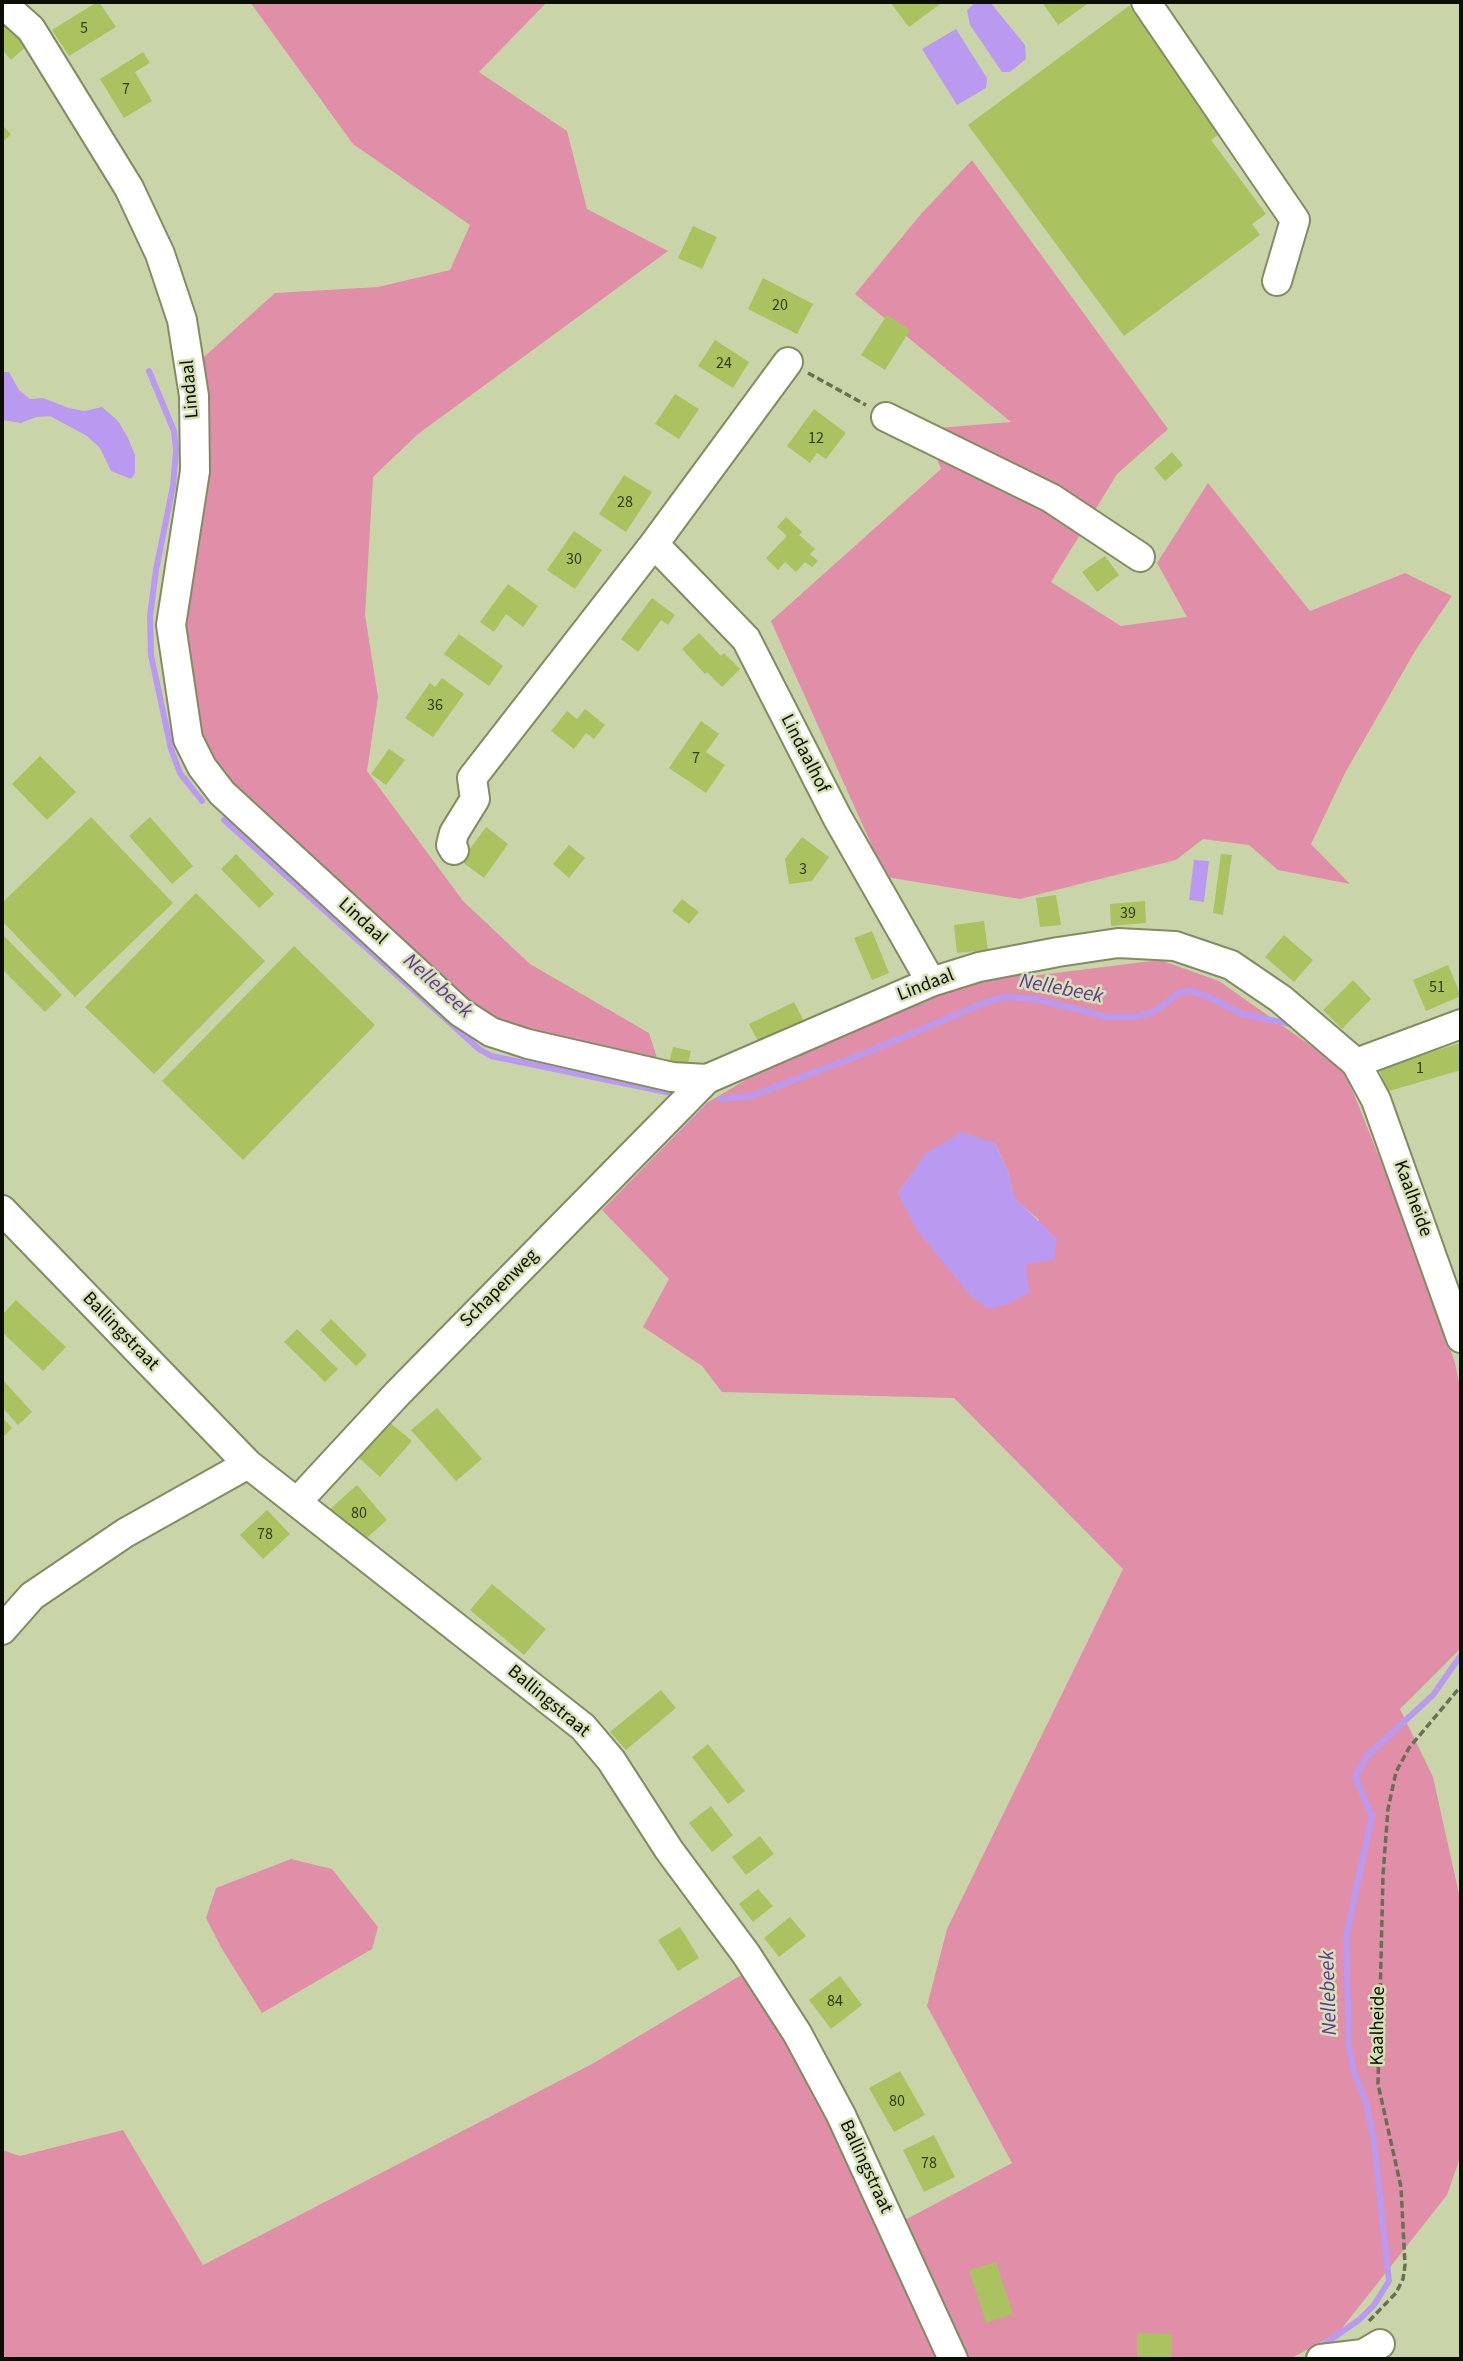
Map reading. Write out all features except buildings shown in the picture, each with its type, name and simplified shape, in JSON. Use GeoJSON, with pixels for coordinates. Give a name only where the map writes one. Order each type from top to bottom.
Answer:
{"type":"FeatureCollection","features":[{"type":"Feature","properties":{"kind":"street"},"geometry":{"type":"LineString","coordinates":[[1146,2],[1295,220],[1277,281]]}},
{"type":"Feature","properties":{"kind":"street","name":"Lindaal"},"geometry":{"type":"LineString","coordinates":[[2,3],[31,29],[129,188],[160,254],[182,320],[194,396],[195,471],[171,625],[188,739],[202,767],[222,793],[460,1012],[491,1032],[528,1045],[672,1077],[707,1079],[931,982],[979,967],[1058,951],[1118,943],[1175,946],[1231,965],[1281,999],[1356,1063]]}},
{"type":"Feature","properties":{"kind":"street"},"geometry":{"type":"LineString","coordinates":[[454,850],[451,845],[454,833],[475,799],[472,778],[654,544],[788,362]]}},
{"type":"Feature","properties":{"kind":"street"},"geometry":{"type":"LineString","coordinates":[[886,417],[1051,498],[1140,557]]}},
{"type":"Feature","properties":{"kind":"street","name":"Lindaalhof"},"geometry":{"type":"LineString","coordinates":[[654,544],[746,639],[836,817],[931,982]]}},
{"type":"Feature","properties":{"kind":"street"},"geometry":{"type":"LineString","coordinates":[[1356,1063],[1461,1024]]}},
{"type":"Feature","properties":{"kind":"street","name":"Kaalheide"},"geometry":{"type":"LineString","coordinates":[[1356,1063],[1376,1100],[1461,1338]]}},
{"type":"Feature","properties":{"kind":"street","name":"Schapenweg"},"geometry":{"type":"LineString","coordinates":[[297,1502],[397,1394],[707,1079]]}},
{"type":"Feature","properties":{"kind":"street","name":"Ballingstraat"},"geometry":{"type":"LineString","coordinates":[[2,1210],[248,1464],[583,1727],[611,1760],[669,1850],[746,1954],[797,2033],[841,2115],[953,2359]]}},
{"type":"Feature","properties":{"kind":"street"},"geometry":{"type":"LineString","coordinates":[[2,1630],[32,1596],[113,1541],[248,1464]]}},
{"type":"Feature","properties":{"kind":"street"},"geometry":{"type":"LineString","coordinates":[[1321,2359],[1363,2354],[1374,2332]]}},
{"type":"Feature","properties":{"kind":"path"},"geometry":{"type":"LineString","coordinates":[[788,362],[886,417]]}},
{"type":"Feature","properties":{"kind":"path","name":"Kaalheide"},"geometry":{"type":"LineString","coordinates":[[1374,2332],[1403,2279],[1405,2265],[1401,2187],[1378,2084],[1383,1875],[1388,1809],[1396,1772],[1409,1748],[1461,1686]]}},
{"type":"Feature","properties":{"kind":"shaded area"},"geometry":{"type":"Polygon","coordinates":[[[250,2],[547,2],[479,72],[567,131],[587,209],[668,251],[418,434],[373,477],[365,615],[378,697],[367,771],[463,901],[530,964],[649,1033],[660,1067],[510,1038],[196,753],[180,621],[195,365],[275,293],[378,287],[450,270],[470,225],[353,144],[250,2]]]}},
{"type":"Feature","properties":{"kind":"shaded area"},"geometry":{"type":"Polygon","coordinates":[[[976,2],[990,2],[1025,45],[1026,59],[1010,72],[1002,72],[970,25],[967,10],[976,2]]]}},
{"type":"Feature","properties":{"kind":"shaded area"},"geometry":{"type":"Polygon","coordinates":[[[956,29],[987,78],[986,88],[957,105],[922,49],[956,29]]]}},
{"type":"Feature","properties":{"kind":"shaded area"},"geometry":{"type":"Polygon","coordinates":[[[972,160],[1168,429],[1117,474],[1051,582],[1121,626],[1187,617],[1157,563],[1208,483],[1310,611],[1405,573],[1452,596],[1415,651],[1345,773],[1311,844],[1350,884],[1278,870],[1249,845],[1203,839],[1176,860],[1020,899],[886,877],[771,621],[941,469],[925,429],[1011,422],[855,294],[921,214],[972,160]]]}},
{"type":"Feature","properties":{"kind":"shaded area"},"geometry":{"type":"Polygon","coordinates":[[[2,372],[9,372],[19,390],[30,399],[43,398],[84,411],[102,407],[118,421],[135,455],[135,473],[131,479],[111,471],[100,448],[87,436],[50,416],[36,417],[21,423],[2,420],[2,372]]]}},
{"type":"Feature","properties":{"kind":"shaded area"},"geometry":{"type":"Polygon","coordinates":[[[1194,860],[1209,861],[1204,902],[1189,900],[1194,860]]]}},
{"type":"Feature","properties":{"kind":"shaded area"},"geometry":{"type":"Polygon","coordinates":[[[1160,960],[1219,981],[1344,1069],[1416,1250],[1455,1363],[1461,1392],[1461,1648],[1400,1709],[1433,1777],[1461,1903],[1461,2155],[1447,2195],[1339,2332],[1290,2359],[2,2359],[2,2150],[20,2156],[123,2130],[203,2265],[592,2064],[748,1971],[829,2109],[879,2231],[1012,2163],[927,2006],[947,1929],[1123,1569],[954,1398],[722,1392],[702,1366],[643,1327],[669,1279],[602,1210],[707,1103],[764,1069],[961,986],[1021,973],[1031,976],[1160,960]],[[995,1143],[912,1173],[898,1193],[1026,1264],[1039,1220],[1014,1198],[1008,1172],[995,1143]]]}},
{"type":"Feature","properties":{"kind":"shaded area"},"geometry":{"type":"Polygon","coordinates":[[[962,1132],[995,1143],[1008,1172],[1015,1198],[1057,1239],[1054,1260],[1026,1264],[1029,1293],[1005,1305],[988,1309],[969,1294],[916,1229],[898,1193],[925,1154],[962,1132]]]}},
{"type":"Feature","properties":{"kind":"shaded area"},"geometry":{"type":"Polygon","coordinates":[[[291,1859],[332,1869],[378,1927],[372,1949],[262,2013],[206,1918],[216,1888],[291,1859]]]}},
{"type":"Feature","properties":{"kind":"waterway","name":"Nellebeek"},"geometry":{"type":"LineString","coordinates":[[149,371],[174,431],[176,450],[173,486],[156,570],[150,616],[151,655],[171,749],[180,773],[202,801]]}},
{"type":"Feature","properties":{"kind":"waterway","name":"Nellebeek"},"geometry":{"type":"LineString","coordinates":[[224,820],[479,1049],[491,1056],[671,1093]]}},
{"type":"Feature","properties":{"kind":"waterway","name":"Nellebeek"},"geometry":{"type":"LineString","coordinates":[[721,1099],[751,1096],[1005,997],[1035,999],[1107,1017],[1136,1017],[1156,1011],[1179,993],[1190,991],[1207,996],[1242,1014],[1290,1024],[1295,1028]]}},
{"type":"Feature","properties":{"kind":"waterway","name":"Nellebeek"},"geometry":{"type":"LineString","coordinates":[[1323,2345],[1359,2320],[1374,2305],[1389,2281],[1374,2141],[1366,2102],[1354,2072],[1349,2047],[1346,1937],[1372,1816],[1355,1777],[1368,1755],[1433,1695],[1461,1655]]}}]}
